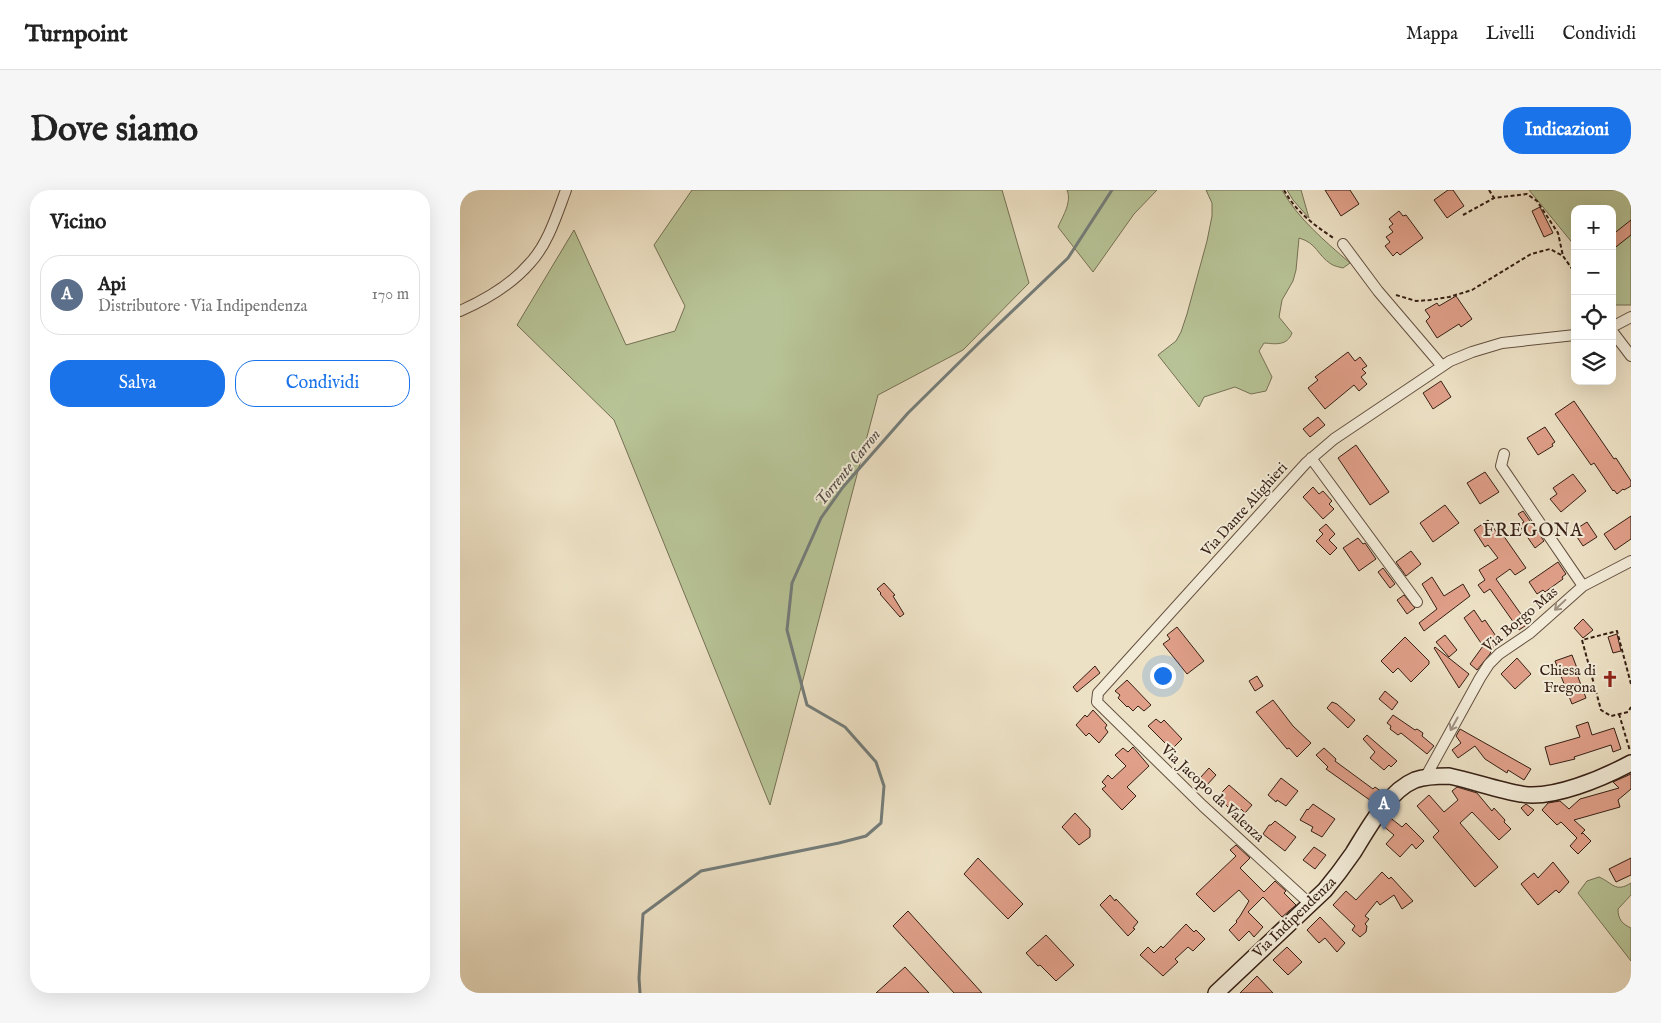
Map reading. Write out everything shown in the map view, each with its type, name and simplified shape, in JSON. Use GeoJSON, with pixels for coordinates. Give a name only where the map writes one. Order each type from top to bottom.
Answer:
{"type":"FeatureCollection","features":[{"type":"Feature","properties":{"kind":"main road","name":"Via Indipendenza"},"geometry":{"type":"LineString","coordinates":[[1216,993],[1310,904],[1339,873],[1380,810],[1402,789],[1414,781],[1449,776],[1522,795],[1552,793],[1605,775],[1630,757]]}},
{"type":"Feature","properties":{"kind":"street"},"geometry":{"type":"LineString","coordinates":[[460,311],[478,303],[502,288],[531,262],[541,248],[566,190]]}},
{"type":"Feature","properties":{"kind":"street"},"geometry":{"type":"LineString","coordinates":[[1343,244],[1378,291],[1446,364]]}},
{"type":"Feature","properties":{"kind":"street"},"geometry":{"type":"LineString","coordinates":[[1616,325],[1631,317]]}},
{"type":"Feature","properties":{"kind":"street","name":"Via Dante Alighieri"},"geometry":{"type":"LineString","coordinates":[[1097,702],[1098,693],[1311,458],[1334,439],[1446,364],[1472,352],[1502,343],[1571,335]]}},
{"type":"Feature","properties":{"kind":"street"},"geometry":{"type":"LineString","coordinates":[[1616,336],[1631,356]]}},
{"type":"Feature","properties":{"kind":"street"},"geometry":{"type":"LineString","coordinates":[[1504,454],[1501,466],[1583,586]]}},
{"type":"Feature","properties":{"kind":"street"},"geometry":{"type":"LineString","coordinates":[[1311,458],[1417,602]]}},
{"type":"Feature","properties":{"kind":"street","name":"Via Borgo Mas"},"geometry":{"type":"LineString","coordinates":[[1425,778],[1489,664],[1530,633],[1583,586],[1631,561]]}},
{"type":"Feature","properties":{"kind":"street","name":"Via Jacopo da Valenza"},"geometry":{"type":"LineString","coordinates":[[1097,702],[1203,806],[1310,904]]}},
{"type":"Feature","properties":{"kind":"path"},"geometry":{"type":"LineString","coordinates":[[1284,190],[1303,216],[1343,244]]}},
{"type":"Feature","properties":{"kind":"path"},"geometry":{"type":"LineString","coordinates":[[1489,190],[1494,198]]}},
{"type":"Feature","properties":{"kind":"path"},"geometry":{"type":"LineString","coordinates":[[1463,215],[1494,198],[1527,194],[1537,201],[1558,233],[1564,256],[1571,267]]}},
{"type":"Feature","properties":{"kind":"path"},"geometry":{"type":"LineString","coordinates":[[1391,294],[1416,301],[1449,297],[1472,290],[1531,254],[1550,249],[1564,256]]}},
{"type":"Feature","properties":{"kind":"path"},"geometry":{"type":"LineString","coordinates":[[1631,684],[1617,631],[1582,640],[1600,710],[1611,716],[1628,712],[1631,707]]}},
{"type":"Feature","properties":{"kind":"path"},"geometry":{"type":"LineString","coordinates":[[1619,714],[1630,757]]}},
{"type":"Feature","properties":{"kind":"green space"},"geometry":{"type":"Polygon","coordinates":[[[692,190],[1002,190],[1029,283],[963,350],[878,395],[770,805],[614,420],[517,325],[574,230],[626,345],[675,331],[685,306],[654,245],[692,190]]]}},
{"type":"Feature","properties":{"kind":"green space"},"geometry":{"type":"Polygon","coordinates":[[[1067,190],[1157,190],[1134,214],[1093,272],[1058,227],[1068,204],[1067,190]]]}},
{"type":"Feature","properties":{"kind":"green space"},"geometry":{"type":"Polygon","coordinates":[[[1206,190],[1282,190],[1288,201],[1304,220],[1350,263],[1343,268],[1332,265],[1310,243],[1299,238],[1296,270],[1293,281],[1282,300],[1279,317],[1292,333],[1284,342],[1277,344],[1264,343],[1259,351],[1272,377],[1266,391],[1251,394],[1235,387],[1204,397],[1199,407],[1158,355],[1176,341],[1187,314],[1212,216],[1212,203],[1206,190]]]}},
{"type":"Feature","properties":{"kind":"green space"},"geometry":{"type":"Polygon","coordinates":[[[1287,190],[1301,190],[1309,218],[1293,200],[1287,190]]]}},
{"type":"Feature","properties":{"kind":"green space"},"geometry":{"type":"Polygon","coordinates":[[[1529,190],[1631,190],[1631,305],[1616,305],[1616,205],[1571,205],[1571,241],[1529,190]]]}},
{"type":"Feature","properties":{"kind":"green space"},"geometry":{"type":"Polygon","coordinates":[[[1599,877],[1618,887],[1631,883],[1631,895],[1618,909],[1621,921],[1631,928],[1631,961],[1578,893],[1587,881],[1599,877]]]}},
{"type":"Feature","properties":{"kind":"building"},"geometry":{"type":"Polygon","coordinates":[[[1325,190],[1350,190],[1359,204],[1341,216],[1325,190]]]}},
{"type":"Feature","properties":{"kind":"building"},"geometry":{"type":"Polygon","coordinates":[[[1448,190],[1453,190],[1464,206],[1447,218],[1434,200],[1448,190]]]}},
{"type":"Feature","properties":{"kind":"building"},"geometry":{"type":"Polygon","coordinates":[[[1540,207],[1553,233],[1544,237],[1532,211],[1540,207]]]}},
{"type":"Feature","properties":{"kind":"building"},"geometry":{"type":"Polygon","coordinates":[[[1399,211],[1403,216],[1406,215],[1423,238],[1400,255],[1397,252],[1393,256],[1385,246],[1390,242],[1386,237],[1393,232],[1389,227],[1393,224],[1389,219],[1399,211]]]}},
{"type":"Feature","properties":{"kind":"building"},"geometry":{"type":"Polygon","coordinates":[[[1631,220],[1631,235],[1616,247],[1616,232],[1631,220]]]}},
{"type":"Feature","properties":{"kind":"building"},"geometry":{"type":"Polygon","coordinates":[[[1456,296],[1472,319],[1461,327],[1459,324],[1437,338],[1426,321],[1430,317],[1425,310],[1437,303],[1439,306],[1456,296]]]}},
{"type":"Feature","properties":{"kind":"building"},"geometry":{"type":"Polygon","coordinates":[[[1348,352],[1355,361],[1360,357],[1367,366],[1362,369],[1366,373],[1361,377],[1367,384],[1359,391],[1354,385],[1325,409],[1308,388],[1318,380],[1315,377],[1348,352]]]}},
{"type":"Feature","properties":{"kind":"building"},"geometry":{"type":"Polygon","coordinates":[[[1441,381],[1451,397],[1433,409],[1423,393],[1441,381]]]}},
{"type":"Feature","properties":{"kind":"building"},"geometry":{"type":"Polygon","coordinates":[[[1574,401],[1631,481],[1631,486],[1617,494],[1594,463],[1591,465],[1555,414],[1574,401]]]}},
{"type":"Feature","properties":{"kind":"building"},"geometry":{"type":"Polygon","coordinates":[[[1318,417],[1325,425],[1310,437],[1303,429],[1318,417]]]}},
{"type":"Feature","properties":{"kind":"building"},"geometry":{"type":"Polygon","coordinates":[[[1545,427],[1555,442],[1552,444],[1553,446],[1538,455],[1527,438],[1545,427]]]}},
{"type":"Feature","properties":{"kind":"building"},"geometry":{"type":"Polygon","coordinates":[[[1356,445],[1389,492],[1370,505],[1338,458],[1356,445]]]}},
{"type":"Feature","properties":{"kind":"building"},"geometry":{"type":"Polygon","coordinates":[[[1485,472],[1499,492],[1480,504],[1467,483],[1485,472]]]}},
{"type":"Feature","properties":{"kind":"building"},"geometry":{"type":"Polygon","coordinates":[[[1573,474],[1586,491],[1561,512],[1550,499],[1557,494],[1553,488],[1573,474]]]}},
{"type":"Feature","properties":{"kind":"building"},"geometry":{"type":"Polygon","coordinates":[[[1313,487],[1319,494],[1323,491],[1332,501],[1329,504],[1334,509],[1323,519],[1303,497],[1313,487]]]}},
{"type":"Feature","properties":{"kind":"building"},"geometry":{"type":"Polygon","coordinates":[[[1445,505],[1459,523],[1433,542],[1420,523],[1445,505]]]}},
{"type":"Feature","properties":{"kind":"building"},"geometry":{"type":"Polygon","coordinates":[[[1523,511],[1544,541],[1535,548],[1519,525],[1524,522],[1518,514],[1523,511]]]}},
{"type":"Feature","properties":{"kind":"building"},"geometry":{"type":"Polygon","coordinates":[[[1631,516],[1631,539],[1615,550],[1604,534],[1631,516]]]}},
{"type":"Feature","properties":{"kind":"building"},"geometry":{"type":"Polygon","coordinates":[[[1488,520],[1500,537],[1503,535],[1526,568],[1515,575],[1510,569],[1496,579],[1528,624],[1519,630],[1490,589],[1484,593],[1478,585],[1485,580],[1479,570],[1498,558],[1488,545],[1485,547],[1474,530],[1488,520]]]}},
{"type":"Feature","properties":{"kind":"building"},"geometry":{"type":"Polygon","coordinates":[[[1587,522],[1597,537],[1583,546],[1573,531],[1587,522]]]}},
{"type":"Feature","properties":{"kind":"building"},"geometry":{"type":"Polygon","coordinates":[[[1326,524],[1335,534],[1329,540],[1337,548],[1330,555],[1316,541],[1323,534],[1319,530],[1326,524]]]}},
{"type":"Feature","properties":{"kind":"building"},"geometry":{"type":"Polygon","coordinates":[[[1358,538],[1363,544],[1365,543],[1376,559],[1359,571],[1343,548],[1358,538]]]}},
{"type":"Feature","properties":{"kind":"building"},"geometry":{"type":"Polygon","coordinates":[[[1411,551],[1421,564],[1406,576],[1396,562],[1411,551]]]}},
{"type":"Feature","properties":{"kind":"building"},"geometry":{"type":"Polygon","coordinates":[[[1558,562],[1566,574],[1562,577],[1563,579],[1545,592],[1543,590],[1537,594],[1529,582],[1558,562]]]}},
{"type":"Feature","properties":{"kind":"building"},"geometry":{"type":"Polygon","coordinates":[[[1383,568],[1395,584],[1390,588],[1378,572],[1383,568]]]}},
{"type":"Feature","properties":{"kind":"building"},"geometry":{"type":"Polygon","coordinates":[[[1432,577],[1444,596],[1463,584],[1470,596],[1424,631],[1419,623],[1437,609],[1422,584],[1432,577]]]}},
{"type":"Feature","properties":{"kind":"building"},"geometry":{"type":"Polygon","coordinates":[[[884,583],[895,595],[893,596],[904,614],[900,617],[877,589],[884,583]]]}},
{"type":"Feature","properties":{"kind":"building"},"geometry":{"type":"Polygon","coordinates":[[[1404,595],[1415,608],[1407,614],[1397,600],[1404,595]]]}},
{"type":"Feature","properties":{"kind":"building"},"geometry":{"type":"Polygon","coordinates":[[[1474,610],[1482,622],[1485,620],[1500,642],[1492,648],[1490,654],[1477,670],[1470,664],[1483,646],[1464,618],[1474,610]]]}},
{"type":"Feature","properties":{"kind":"building"},"geometry":{"type":"Polygon","coordinates":[[[1583,619],[1593,630],[1583,638],[1574,628],[1583,619]]]}},
{"type":"Feature","properties":{"kind":"building"},"geometry":{"type":"Polygon","coordinates":[[[1177,627],[1204,661],[1187,674],[1163,644],[1170,639],[1167,635],[1177,627]]]}},
{"type":"Feature","properties":{"kind":"building"},"geometry":{"type":"Polygon","coordinates":[[[1617,634],[1621,651],[1613,653],[1608,637],[1617,634]]]}},
{"type":"Feature","properties":{"kind":"building"},"geometry":{"type":"Polygon","coordinates":[[[1445,635],[1457,650],[1449,657],[1436,642],[1445,635]]]}},
{"type":"Feature","properties":{"kind":"building"},"geometry":{"type":"Polygon","coordinates":[[[1405,637],[1429,661],[1429,664],[1411,682],[1398,668],[1393,673],[1381,661],[1405,637]]]}},
{"type":"Feature","properties":{"kind":"building"},"geometry":{"type":"Polygon","coordinates":[[[1434,648],[1469,674],[1459,688],[1434,648]]]}},
{"type":"Feature","properties":{"kind":"building"},"geometry":{"type":"Polygon","coordinates":[[[1572,655],[1586,698],[1572,704],[1555,661],[1572,655]]]}},
{"type":"Feature","properties":{"kind":"building"},"geometry":{"type":"Polygon","coordinates":[[[1517,658],[1531,674],[1515,689],[1501,674],[1517,658]]]}},
{"type":"Feature","properties":{"kind":"building"},"geometry":{"type":"Polygon","coordinates":[[[1095,666],[1100,673],[1077,692],[1073,687],[1095,666]]]}},
{"type":"Feature","properties":{"kind":"building"},"geometry":{"type":"Polygon","coordinates":[[[1257,676],[1263,686],[1255,691],[1249,681],[1257,676]]]}},
{"type":"Feature","properties":{"kind":"building"},"geometry":{"type":"Polygon","coordinates":[[[1127,680],[1151,705],[1144,711],[1138,706],[1133,711],[1118,698],[1120,695],[1115,691],[1127,680]]]}},
{"type":"Feature","properties":{"kind":"building"},"geometry":{"type":"Polygon","coordinates":[[[1385,691],[1398,702],[1392,710],[1379,699],[1385,691]]]}},
{"type":"Feature","properties":{"kind":"building"},"geometry":{"type":"Polygon","coordinates":[[[1273,700],[1293,726],[1311,743],[1297,757],[1289,748],[1287,749],[1256,712],[1273,700]]]}},
{"type":"Feature","properties":{"kind":"building"},"geometry":{"type":"Polygon","coordinates":[[[1332,702],[1337,704],[1355,720],[1348,728],[1327,708],[1332,702]]]}},
{"type":"Feature","properties":{"kind":"building"},"geometry":{"type":"Polygon","coordinates":[[[1093,710],[1107,725],[1105,728],[1108,732],[1099,743],[1089,733],[1086,736],[1076,725],[1085,715],[1087,717],[1093,710]]]}},
{"type":"Feature","properties":{"kind":"building"},"geometry":{"type":"Polygon","coordinates":[[[1393,715],[1415,730],[1417,729],[1423,733],[1422,736],[1434,746],[1427,754],[1401,733],[1398,735],[1390,729],[1391,726],[1387,723],[1393,715]]]}},
{"type":"Feature","properties":{"kind":"building"},"geometry":{"type":"Polygon","coordinates":[[[1156,719],[1161,723],[1164,720],[1182,739],[1173,748],[1168,743],[1166,744],[1148,726],[1156,719]]]}},
{"type":"Feature","properties":{"kind":"building"},"geometry":{"type":"Polygon","coordinates":[[[1588,722],[1592,735],[1614,728],[1621,749],[1613,752],[1611,745],[1574,757],[1575,759],[1550,765],[1545,747],[1580,737],[1576,726],[1588,722]]]}},
{"type":"Feature","properties":{"kind":"building"},"geometry":{"type":"Polygon","coordinates":[[[1460,729],[1531,769],[1524,780],[1508,770],[1507,773],[1485,759],[1475,746],[1458,758],[1452,750],[1461,743],[1456,736],[1460,729]]]}},
{"type":"Feature","properties":{"kind":"building"},"geometry":{"type":"Polygon","coordinates":[[[1367,735],[1397,761],[1391,767],[1389,765],[1384,770],[1370,758],[1375,752],[1363,739],[1367,735]]]}},
{"type":"Feature","properties":{"kind":"building"},"geometry":{"type":"Polygon","coordinates":[[[1133,747],[1149,766],[1127,787],[1136,796],[1122,810],[1102,789],[1106,786],[1102,782],[1108,775],[1112,779],[1126,766],[1115,755],[1123,748],[1128,752],[1133,747]]]}},
{"type":"Feature","properties":{"kind":"building"},"geometry":{"type":"Polygon","coordinates":[[[1324,748],[1336,759],[1335,761],[1373,789],[1375,787],[1382,792],[1374,803],[1326,769],[1328,767],[1316,755],[1324,748]]]}},
{"type":"Feature","properties":{"kind":"building"},"geometry":{"type":"Polygon","coordinates":[[[1209,768],[1216,775],[1207,785],[1200,778],[1209,768]]]}},
{"type":"Feature","properties":{"kind":"building"},"geometry":{"type":"Polygon","coordinates":[[[1631,774],[1631,789],[1618,800],[1620,807],[1574,820],[1585,830],[1581,834],[1583,833],[1591,841],[1578,854],[1570,846],[1577,838],[1561,822],[1557,825],[1542,810],[1548,803],[1560,801],[1569,809],[1580,799],[1619,788],[1613,782],[1631,774]]]}},
{"type":"Feature","properties":{"kind":"building"},"geometry":{"type":"Polygon","coordinates":[[[1281,778],[1298,791],[1286,806],[1277,800],[1276,802],[1268,795],[1281,778]]]}},
{"type":"Feature","properties":{"kind":"building"},"geometry":{"type":"Polygon","coordinates":[[[1229,785],[1252,805],[1245,813],[1241,809],[1236,815],[1219,795],[1229,785]]]}},
{"type":"Feature","properties":{"kind":"building"},"geometry":{"type":"Polygon","coordinates":[[[1457,787],[1477,793],[1492,811],[1494,808],[1511,829],[1499,840],[1472,812],[1460,823],[1498,867],[1475,887],[1433,837],[1439,831],[1417,806],[1429,795],[1444,812],[1458,800],[1452,791],[1457,787]]]}},
{"type":"Feature","properties":{"kind":"building"},"geometry":{"type":"Polygon","coordinates":[[[1313,804],[1335,819],[1322,837],[1311,831],[1313,827],[1300,820],[1307,809],[1313,804]]]}},
{"type":"Feature","properties":{"kind":"building"},"geometry":{"type":"Polygon","coordinates":[[[1526,804],[1534,810],[1528,816],[1521,808],[1526,804]]]}},
{"type":"Feature","properties":{"kind":"building"},"geometry":{"type":"Polygon","coordinates":[[[1075,813],[1090,829],[1090,837],[1079,845],[1062,827],[1075,813]]]}},
{"type":"Feature","properties":{"kind":"building"},"geometry":{"type":"Polygon","coordinates":[[[1388,816],[1402,827],[1406,823],[1424,841],[1416,849],[1412,844],[1400,857],[1386,844],[1394,835],[1382,825],[1388,816]]]}},
{"type":"Feature","properties":{"kind":"building"},"geometry":{"type":"Polygon","coordinates":[[[1275,821],[1296,837],[1285,851],[1263,834],[1269,825],[1275,821]]]}},
{"type":"Feature","properties":{"kind":"building"},"geometry":{"type":"Polygon","coordinates":[[[1236,845],[1250,858],[1240,868],[1264,892],[1275,881],[1286,891],[1284,893],[1296,905],[1282,917],[1263,897],[1248,912],[1263,927],[1254,937],[1249,931],[1239,941],[1229,930],[1237,922],[1249,901],[1239,890],[1214,912],[1196,894],[1236,856],[1230,850],[1236,845]]]}},
{"type":"Feature","properties":{"kind":"building"},"geometry":{"type":"Polygon","coordinates":[[[1314,847],[1326,855],[1315,869],[1303,860],[1314,847]]]}},
{"type":"Feature","properties":{"kind":"building"},"geometry":{"type":"Polygon","coordinates":[[[978,858],[1023,904],[1008,919],[964,874],[978,858]]]}},
{"type":"Feature","properties":{"kind":"building"},"geometry":{"type":"Polygon","coordinates":[[[1631,858],[1631,875],[1616,882],[1609,869],[1631,858]]]}},
{"type":"Feature","properties":{"kind":"building"},"geometry":{"type":"Polygon","coordinates":[[[1553,862],[1569,882],[1559,893],[1556,890],[1538,905],[1521,884],[1534,873],[1538,878],[1553,862]]]}},
{"type":"Feature","properties":{"kind":"building"},"geometry":{"type":"Polygon","coordinates":[[[1382,872],[1389,879],[1391,877],[1413,901],[1402,909],[1394,895],[1380,905],[1377,901],[1365,916],[1369,919],[1365,924],[1367,926],[1366,932],[1360,937],[1352,930],[1355,926],[1333,905],[1346,891],[1356,900],[1382,872]]]}},
{"type":"Feature","properties":{"kind":"building"},"geometry":{"type":"Polygon","coordinates":[[[1110,895],[1138,922],[1133,928],[1135,929],[1128,936],[1100,905],[1110,895]]]}},
{"type":"Feature","properties":{"kind":"building"},"geometry":{"type":"Polygon","coordinates":[[[908,911],[982,993],[954,993],[893,926],[908,911]]]}},
{"type":"Feature","properties":{"kind":"building"},"geometry":{"type":"Polygon","coordinates":[[[1320,917],[1345,943],[1337,952],[1325,938],[1319,943],[1307,930],[1320,917]]]}},
{"type":"Feature","properties":{"kind":"building"},"geometry":{"type":"Polygon","coordinates":[[[1186,924],[1205,939],[1193,951],[1188,947],[1175,959],[1178,962],[1163,976],[1140,955],[1148,947],[1154,953],[1161,946],[1163,948],[1186,924]]]}},
{"type":"Feature","properties":{"kind":"building"},"geometry":{"type":"Polygon","coordinates":[[[1046,935],[1074,965],[1056,981],[1026,953],[1046,935]]]}},
{"type":"Feature","properties":{"kind":"building"},"geometry":{"type":"Polygon","coordinates":[[[1287,947],[1302,962],[1288,975],[1273,960],[1287,947]]]}},
{"type":"Feature","properties":{"kind":"building"},"geometry":{"type":"Polygon","coordinates":[[[905,967],[929,993],[876,993],[905,967]]]}},
{"type":"Feature","properties":{"kind":"building"},"geometry":{"type":"Polygon","coordinates":[[[1257,976],[1273,993],[1240,993],[1257,976]]]}},
{"type":"Feature","properties":{"kind":"waterway","name":"Torrente Carron"},"geometry":{"type":"LineString","coordinates":[[640,993],[639,978],[643,914],[701,871],[866,836],[881,823],[884,786],[876,762],[845,727],[807,705],[787,630],[792,583],[821,518],[843,487],[908,413],[1068,258],[1112,190]]}},
{"type":"Feature","properties":{"kind":"place","name":"Chiesa di Fregona"},"geometry":{"type":"Point","coordinates":[1610,679]}},
{"type":"Feature","properties":{"kind":"place","name":"Api"},"geometry":{"type":"Point","coordinates":[1384,830]}},
{"type":"Feature","properties":{"kind":"district","name":"FREGONA"},"geometry":{"type":"Point","coordinates":[1533,530]}}]}
